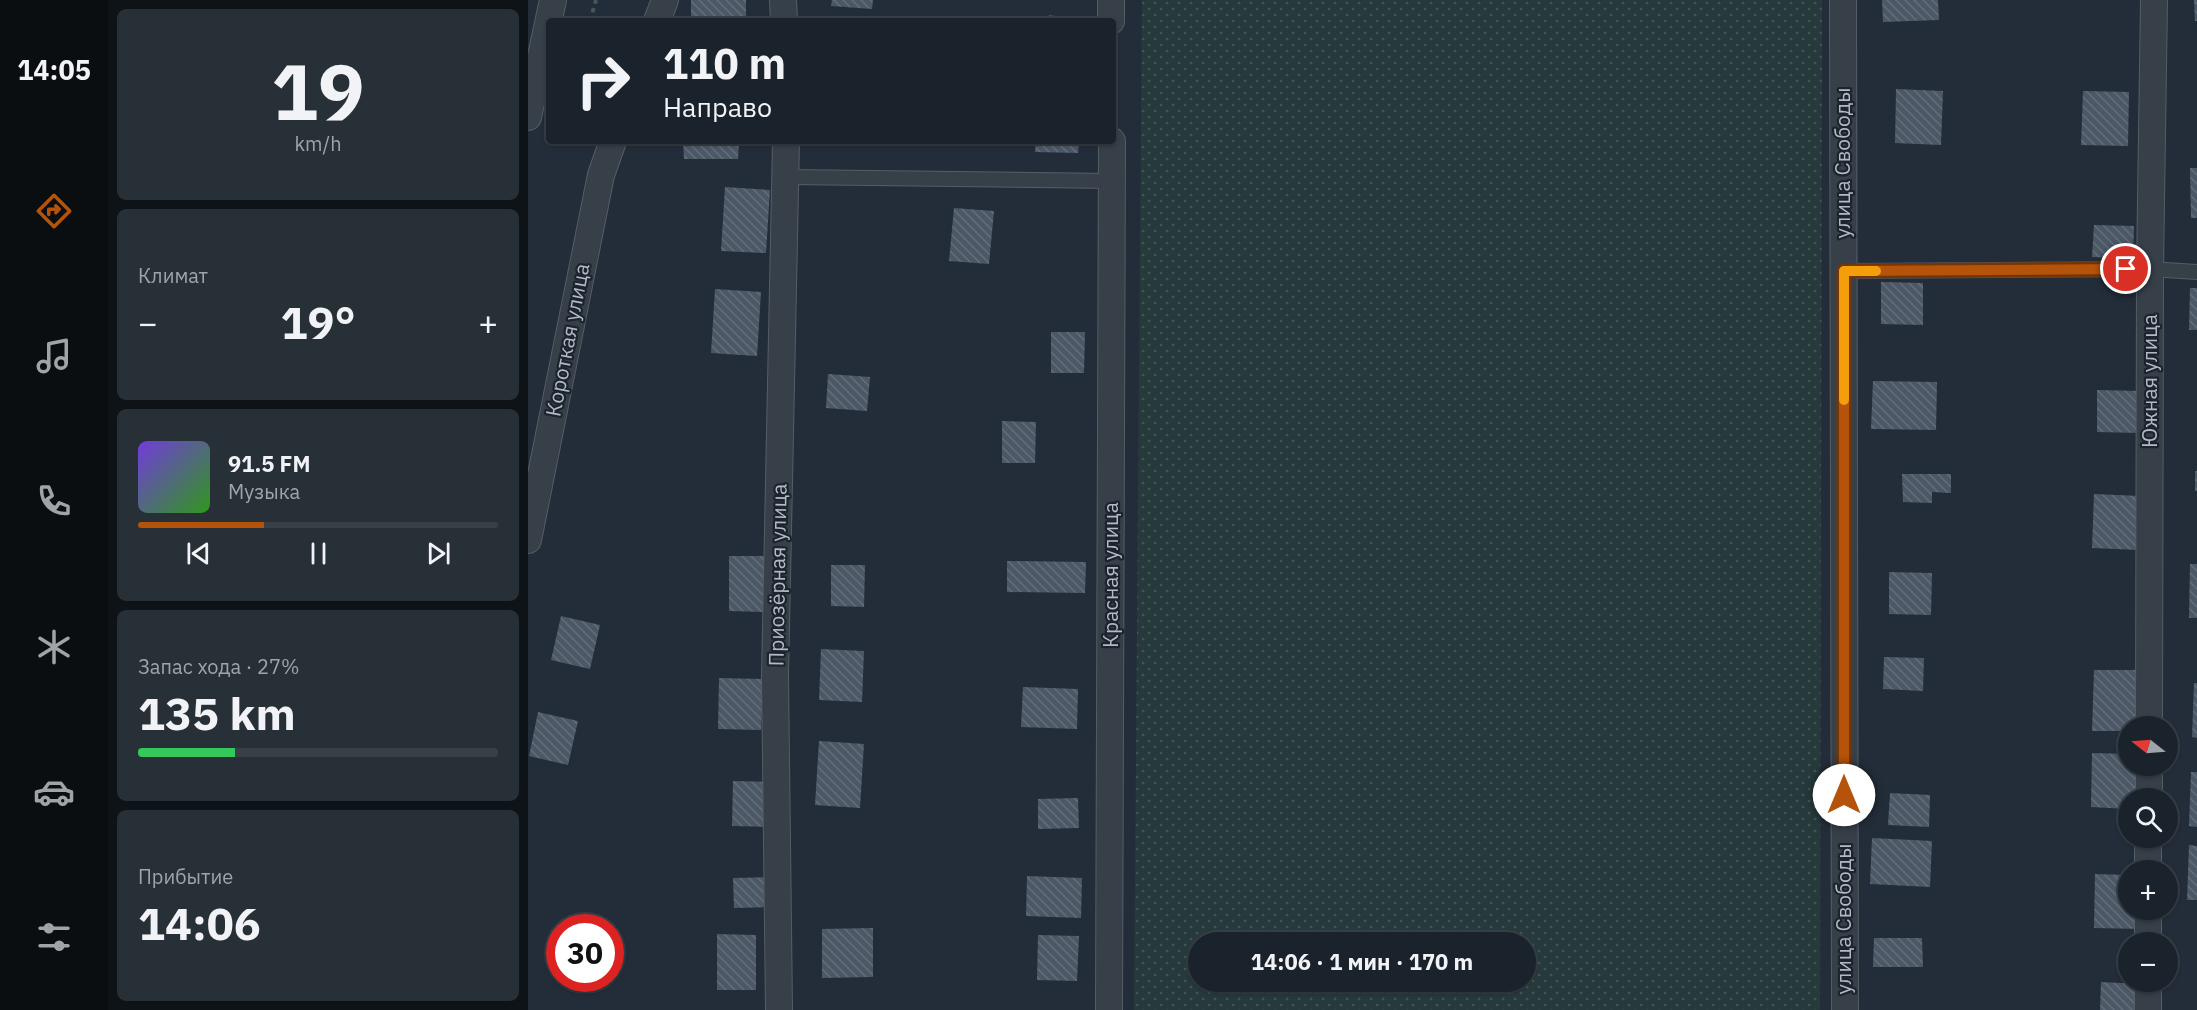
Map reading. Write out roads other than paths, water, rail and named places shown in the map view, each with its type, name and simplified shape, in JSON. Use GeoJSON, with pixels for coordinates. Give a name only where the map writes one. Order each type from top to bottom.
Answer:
{"type":"FeatureCollection","features":[{"type":"Feature","properties":{"kind":"street"},"geometry":{"type":"LineString","coordinates":[[549,18],[553,0]]}},
{"type":"Feature","properties":{"kind":"street"},"geometry":{"type":"LineString","coordinates":[[658,18],[665,0]]}},
{"type":"Feature","properties":{"kind":"street"},"geometry":{"type":"LineString","coordinates":[[783,0],[784,18]]}},
{"type":"Feature","properties":{"kind":"street"},"geometry":{"type":"LineString","coordinates":[[1111,0],[1111,18]]}},
{"type":"Feature","properties":{"kind":"street","name":"улица Свободы"},"geometry":{"type":"LineString","coordinates":[[1843,0],[1845,1010]]}},
{"type":"Feature","properties":{"kind":"street","name":"Южная улица"},"geometry":{"type":"LineString","coordinates":[[2149,716],[2150,269],[2154,0]]}},
{"type":"Feature","properties":{"kind":"street"},"geometry":{"type":"LineString","coordinates":[[528,117],[546,33]]}},
{"type":"Feature","properties":{"kind":"street","name":"Короткая улица"},"geometry":{"type":"LineString","coordinates":[[528,540],[601,175],[612,144]]}},
{"type":"Feature","properties":{"kind":"street","name":"Приозёрная улица"},"geometry":{"type":"LineString","coordinates":[[779,1010],[776,676],[786,144]]}},
{"type":"Feature","properties":{"kind":"street","name":"Красная улица"},"geometry":{"type":"LineString","coordinates":[[1109,1010],[1112,144]]}},
{"type":"Feature","properties":{"kind":"street"},"geometry":{"type":"LineString","coordinates":[[2148,992],[2148,1010]]}},
{"type":"Feature","properties":{"kind":"lane"},"geometry":{"type":"LineString","coordinates":[[787,177],[1112,181]]}},
{"type":"Feature","properties":{"kind":"lane"},"geometry":{"type":"LineString","coordinates":[[1844,271],[2150,269],[2197,272]]}}]}
